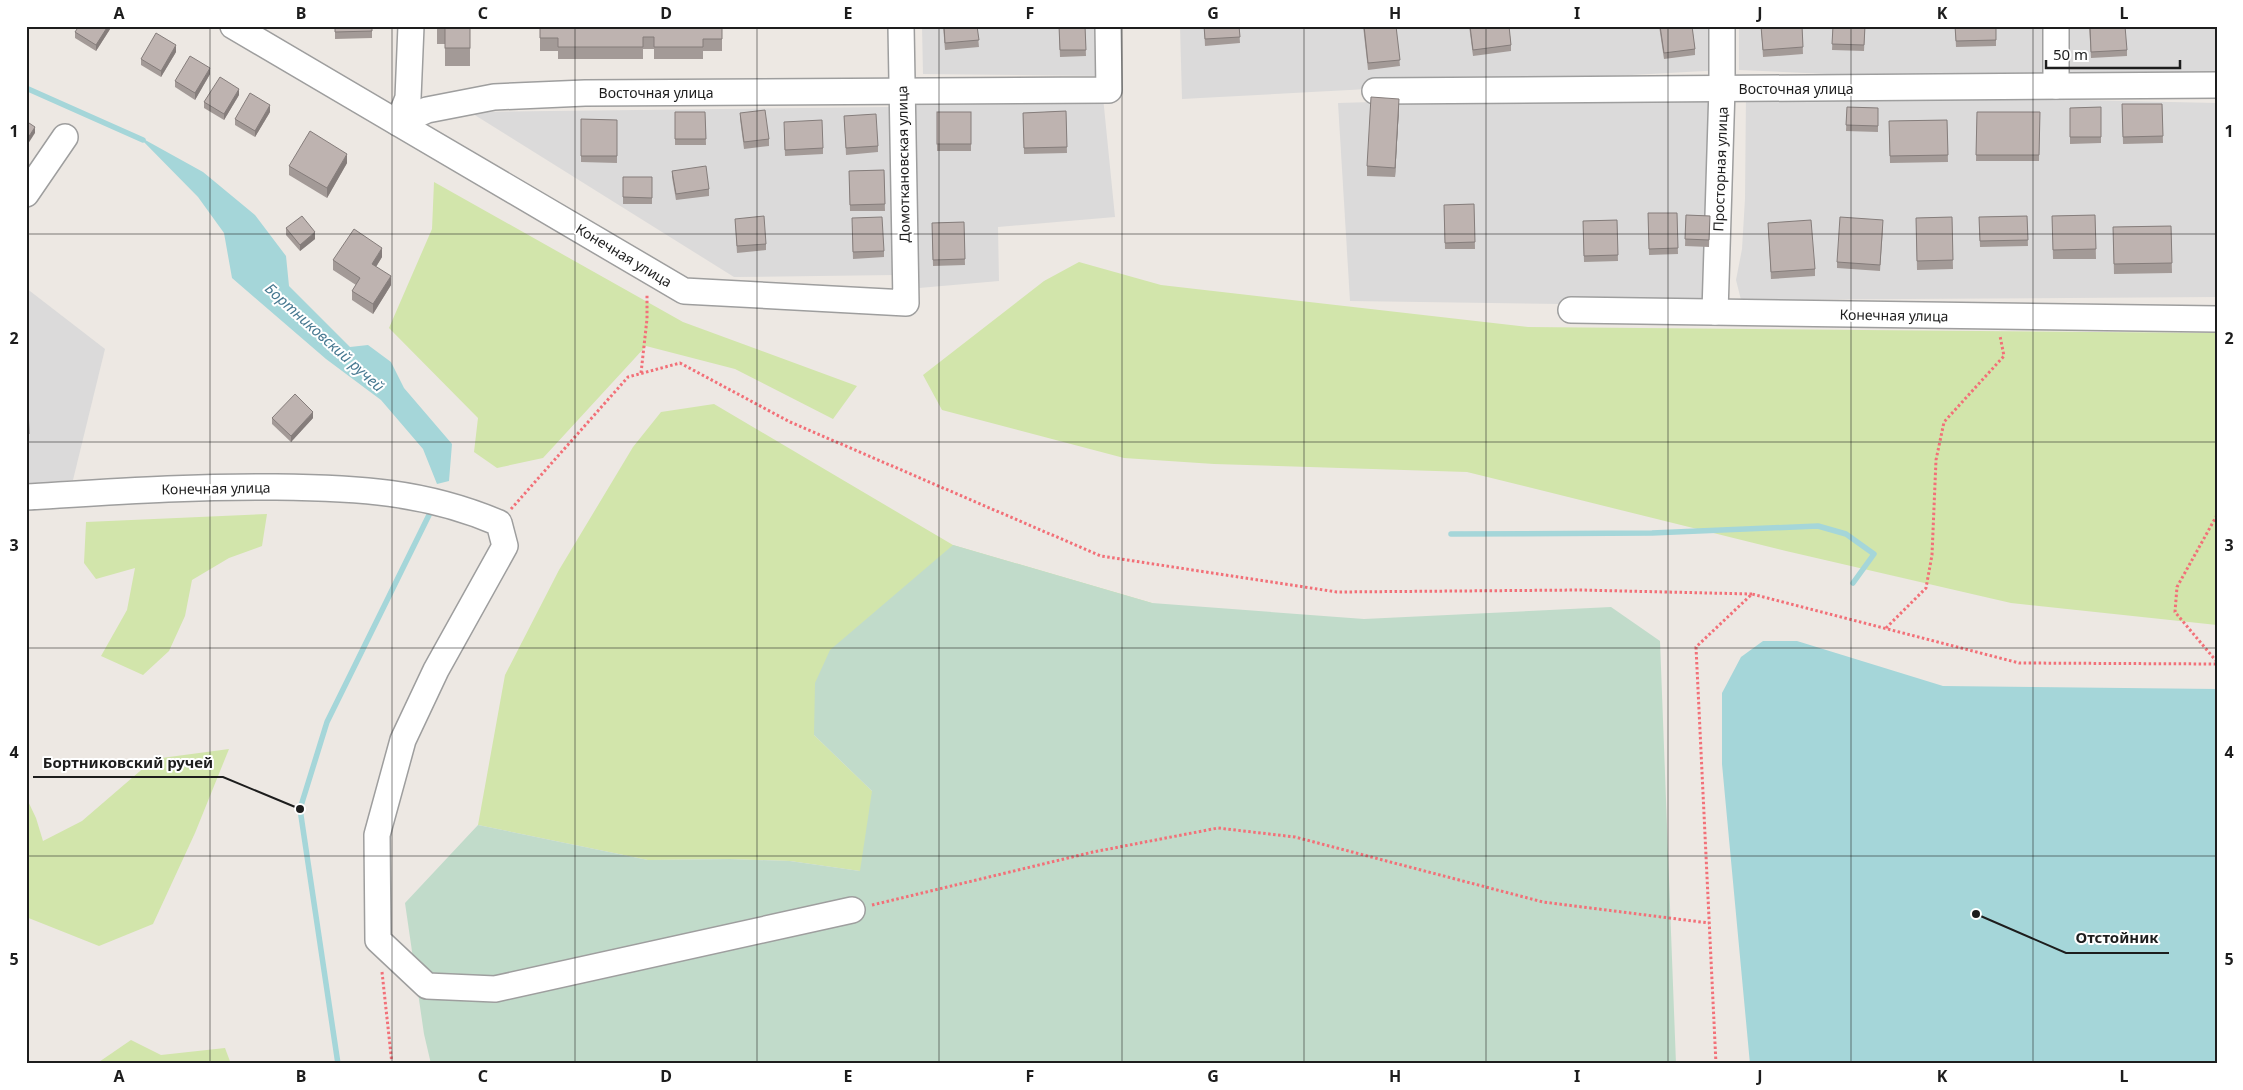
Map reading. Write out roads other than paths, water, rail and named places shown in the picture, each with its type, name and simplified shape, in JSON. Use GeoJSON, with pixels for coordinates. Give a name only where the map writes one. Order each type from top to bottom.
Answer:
{"type":"FeatureCollection","features":[{"type":"Feature","properties":{"kind":"street"},"geometry":{"type":"LineString","coordinates":[[233,26],[398,123],[408,98],[411,26]]}},
{"type":"Feature","properties":{"kind":"street","name":"Домоткановская улица"},"geometry":{"type":"LineString","coordinates":[[901,26],[906,303]]}},
{"type":"Feature","properties":{"kind":"street","name":"Восточная улица"},"geometry":{"type":"LineString","coordinates":[[398,123],[427,110],[494,97],[585,93],[1109,90],[1108,26]]}},
{"type":"Feature","properties":{"kind":"street","name":"Просторная улица"},"geometry":{"type":"LineString","coordinates":[[1715,312],[1722,88],[1722,26]]}},
{"type":"Feature","properties":{"kind":"street"},"geometry":{"type":"LineString","coordinates":[[2056,26],[2056,86]]}},
{"type":"Feature","properties":{"kind":"street","name":"Восточная улица"},"geometry":{"type":"LineString","coordinates":[[1375,91],[2217,86]]}},
{"type":"Feature","properties":{"kind":"street","name":"Конечная улица"},"geometry":{"type":"LineString","coordinates":[[398,123],[684,291],[906,303]]}},
{"type":"Feature","properties":{"kind":"street"},"geometry":{"type":"LineString","coordinates":[[26,194],[65,137]]}},
{"type":"Feature","properties":{"kind":"street","name":"Конечная улица"},"geometry":{"type":"LineString","coordinates":[[1571,310],[2217,319]]}},
{"type":"Feature","properties":{"kind":"street","name":"Конечная улица"},"geometry":{"type":"LineString","coordinates":[[26,497],[202,486],[351,488],[406,494],[469,510],[499,523],[505,546],[436,670],[403,740],[376,835],[378,940],[427,986],[494,989],[852,910]]}},
{"type":"Feature","properties":{"kind":"water"},"geometry":{"type":"Polygon","coordinates":[[[138,136],[203,172],[255,215],[286,256],[289,286],[350,347],[368,345],[391,362],[404,388],[452,444],[449,481],[437,484],[423,449],[381,400],[326,359],[232,278],[224,233],[198,197],[138,136]]]}},
{"type":"Feature","properties":{"kind":"water"},"geometry":{"type":"Polygon","coordinates":[[[1763,641],[1797,641],[1943,686],[2217,689],[2217,1064],[1750,1064],[1722,764],[1722,693],[1741,657],[1763,641]]]}},
{"type":"Feature","properties":{"kind":"waterway","name":"Бортниковский ручей"},"geometry":{"type":"LineString","coordinates":[[26,88],[143,140]]}},
{"type":"Feature","properties":{"kind":"waterway","name":"Бортниковский ручей"},"geometry":{"type":"LineString","coordinates":[[338,1064],[300,809],[327,722],[429,515]]}},
{"type":"Feature","properties":{"kind":"waterway"},"geometry":{"type":"LineString","coordinates":[[1451,534],[1652,533],[1818,526],[1846,534],[1874,554],[1853,583]]}},
{"type":"Feature","properties":{"kind":"place","name":"Бортниковский ручей"},"geometry":{"type":"Point","coordinates":[300,809]}},
{"type":"Feature","properties":{"kind":"place","name":"Отстойник"},"geometry":{"type":"Point","coordinates":[1976,914]}}]}
